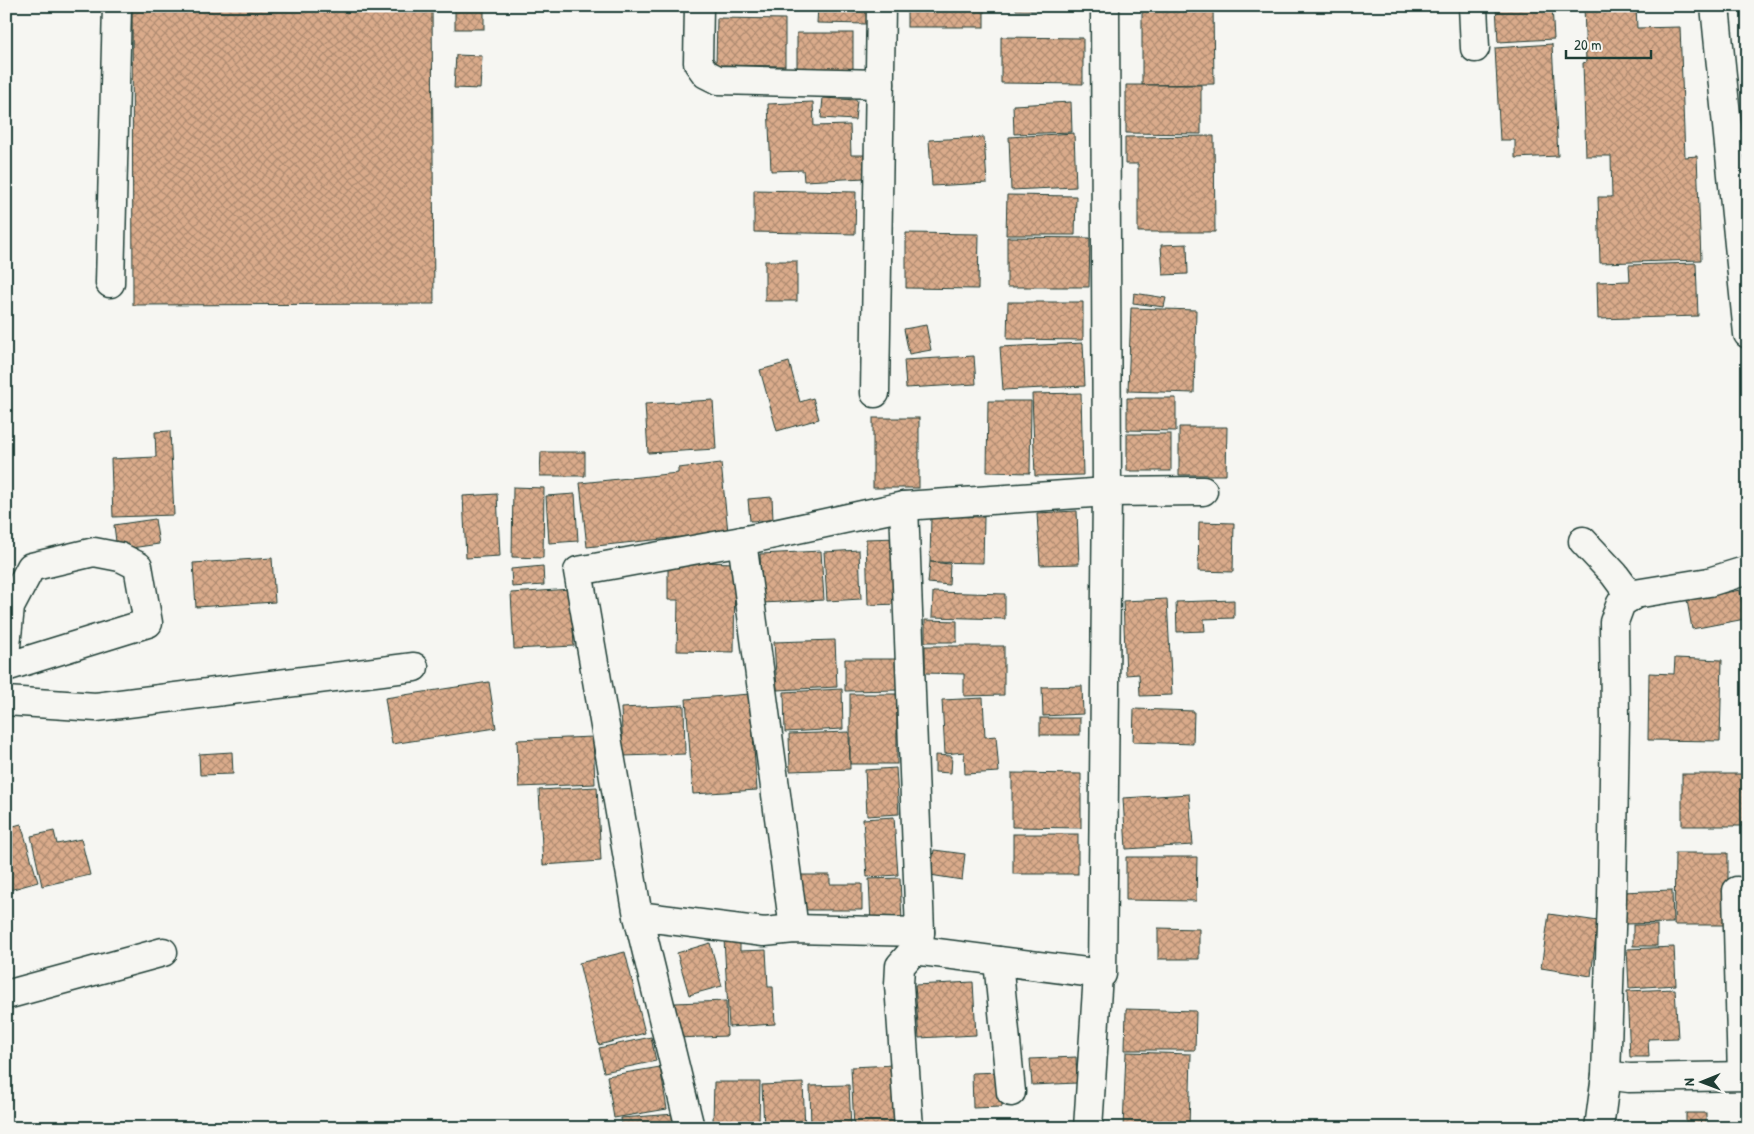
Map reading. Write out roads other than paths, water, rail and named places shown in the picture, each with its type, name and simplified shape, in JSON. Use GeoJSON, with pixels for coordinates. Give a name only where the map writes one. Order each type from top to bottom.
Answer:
{"type":"FeatureCollection","features":[{"type":"Feature","properties":{"kind":"street"},"geometry":{"type":"LineString","coordinates":[[110,283],[117,6]]}},
{"type":"Feature","properties":{"kind":"street"},"geometry":{"type":"LineString","coordinates":[[699,6],[698,63],[706,74],[718,80],[880,84]]}},
{"type":"Feature","properties":{"kind":"street"},"geometry":{"type":"LineString","coordinates":[[875,393],[881,6]]}},
{"type":"Feature","properties":{"kind":"street"},"geometry":{"type":"LineString","coordinates":[[638,916],[764,932],[794,929],[917,941],[998,961],[1102,974],[1107,492],[1105,6]]}},
{"type":"Feature","properties":{"kind":"street"},"geometry":{"type":"LineString","coordinates":[[1473,6],[1475,48]]}},
{"type":"Feature","properties":{"kind":"street"},"geometry":{"type":"LineString","coordinates":[[1715,6],[1748,334]]}},
{"type":"Feature","properties":{"kind":"street"},"geometry":{"type":"LineString","coordinates":[[690,1128],[638,916],[578,571],[742,541],[904,506],[1107,492],[1203,491]]}},
{"type":"Feature","properties":{"kind":"street"},"geometry":{"type":"LineString","coordinates":[[904,506],[917,941],[900,966],[899,984],[910,1128]]}},
{"type":"Feature","properties":{"kind":"street"},"geometry":{"type":"LineString","coordinates":[[742,541],[794,929]]}},
{"type":"Feature","properties":{"kind":"street"},"geometry":{"type":"LineString","coordinates":[[1583,541],[1614,574],[1631,597]]}},
{"type":"Feature","properties":{"kind":"street"},"geometry":{"type":"LineString","coordinates":[[6,646],[10,607],[31,568],[94,552],[120,557],[138,566],[148,623],[6,666]]}},
{"type":"Feature","properties":{"kind":"street"},"geometry":{"type":"LineString","coordinates":[[1599,1128],[1606,1075],[1612,880],[1615,720],[1614,622],[1621,603],[1635,594],[1709,582],[1748,570]]}},
{"type":"Feature","properties":{"kind":"street"},"geometry":{"type":"LineString","coordinates":[[6,701],[96,708],[414,667]]}},
{"type":"Feature","properties":{"kind":"street"},"geometry":{"type":"LineString","coordinates":[[1606,1075],[1628,1078],[1745,1076],[1737,891]]}},
{"type":"Feature","properties":{"kind":"street"},"geometry":{"type":"LineString","coordinates":[[6,995],[163,952]]}},
{"type":"Feature","properties":{"kind":"street"},"geometry":{"type":"LineString","coordinates":[[998,961],[1011,1092]]}},
{"type":"Feature","properties":{"kind":"street"},"geometry":{"type":"LineString","coordinates":[[1088,1128],[1098,974]]}}]}
